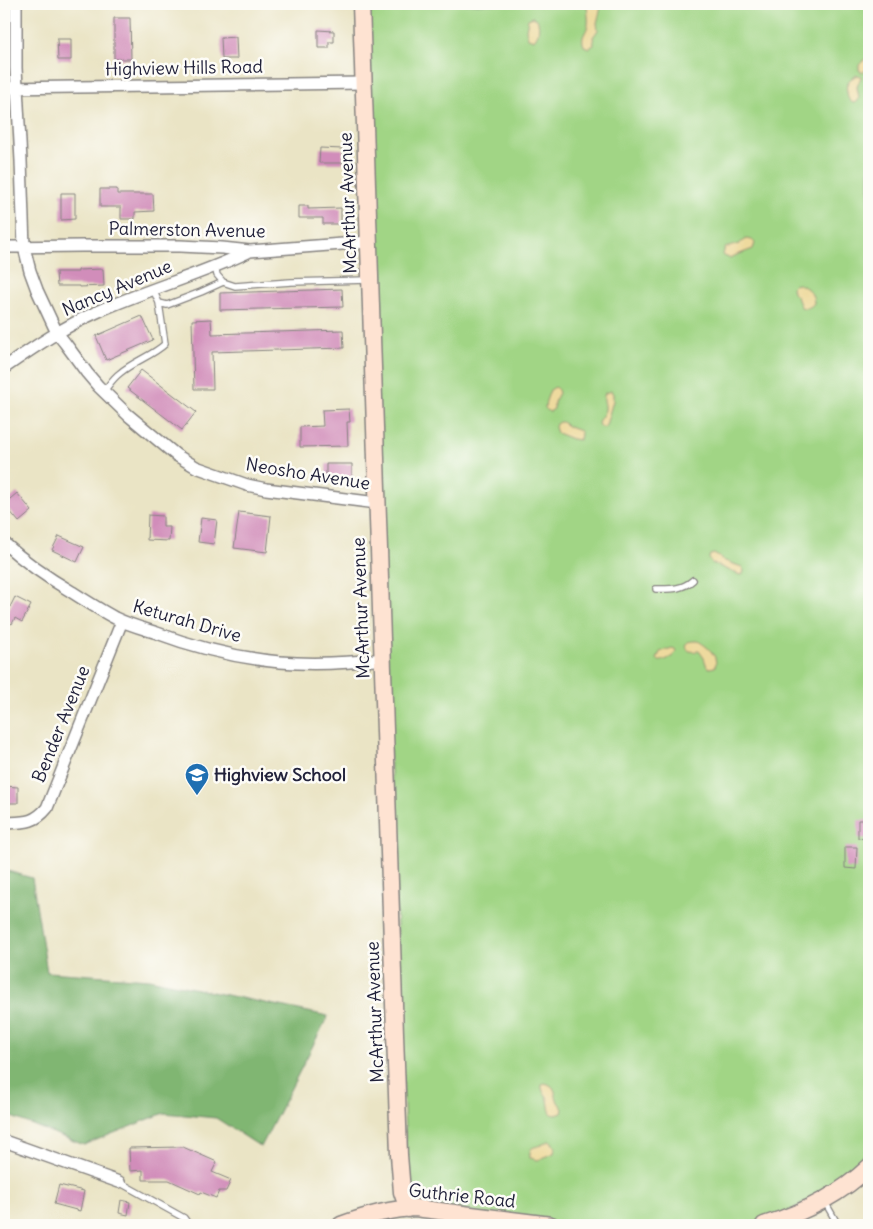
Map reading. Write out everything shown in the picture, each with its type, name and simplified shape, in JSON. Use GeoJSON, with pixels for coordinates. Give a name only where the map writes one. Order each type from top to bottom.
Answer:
{"type":"FeatureCollection","features":[{"type":"Feature","properties":{"kind":"street","name":"Neosho Avenue"},"geometry":{"type":"LineString","coordinates":[[16,4],[16,68],[24,247],[34,284],[57,333],[87,373],[128,415],[176,455],[191,464],[206,471],[266,489],[377,503]]}},
{"type":"Feature","properties":{"kind":"street","name":"McArthur Avenue"},"geometry":{"type":"LineString","coordinates":[[361,4],[399,1155],[402,1192],[408,1208]]}},
{"type":"Feature","properties":{"kind":"street","name":"Highview Hills Road"},"geometry":{"type":"LineString","coordinates":[[4,88],[364,83]]}},
{"type":"Feature","properties":{"kind":"street","name":"Palmerston Avenue"},"geometry":{"type":"LineString","coordinates":[[4,247],[180,246],[250,251],[369,242]]}},
{"type":"Feature","properties":{"kind":"street","name":"Nancy Avenue"},"geometry":{"type":"LineString","coordinates":[[4,368],[57,333],[99,311],[250,251]]}},
{"type":"Feature","properties":{"kind":"street","name":"Keturah Drive"},"geometry":{"type":"LineString","coordinates":[[4,544],[50,579],[116,618],[196,646],[262,660],[290,663],[362,662],[383,659]]}},
{"type":"Feature","properties":{"kind":"street","name":"Bender Avenue"},"geometry":{"type":"LineString","coordinates":[[4,823],[31,821],[40,816],[47,808],[122,621]]}},
{"type":"Feature","properties":{"kind":"street"},"geometry":{"type":"LineString","coordinates":[[4,1140],[119,1182]]}},
{"type":"Feature","properties":{"kind":"street"},"geometry":{"type":"LineString","coordinates":[[764,1225],[802,1212],[824,1200],[841,1190],[869,1167]]}},
{"type":"Feature","properties":{"kind":"street","name":"Guthrie Road"},"geometry":{"type":"LineString","coordinates":[[342,1225],[382,1212],[408,1208],[550,1225]]}},
{"type":"Feature","properties":{"kind":"lane"},"geometry":{"type":"LineString","coordinates":[[215,266],[217,275],[223,282],[235,286],[370,280]]}},
{"type":"Feature","properties":{"kind":"lane"},"geometry":{"type":"LineString","coordinates":[[159,303],[167,304],[223,282]]}},
{"type":"Feature","properties":{"kind":"lane"},"geometry":{"type":"LineString","coordinates":[[104,391],[121,372],[158,351],[165,344],[159,303],[153,289]]}},
{"type":"Feature","properties":{"kind":"lane"},"geometry":{"type":"LineString","coordinates":[[656,589],[677,588],[693,580]]}},
{"type":"Feature","properties":{"kind":"lane"},"geometry":{"type":"LineString","coordinates":[[119,1182],[184,1218],[189,1225]]}},
{"type":"Feature","properties":{"kind":"lane"},"geometry":{"type":"LineString","coordinates":[[824,1200],[838,1225]]}},
{"type":"Feature","properties":{"kind":"green space"},"geometry":{"type":"Polygon","coordinates":[[[361,4],[869,4],[869,1167],[764,1225],[551,1225],[408,1209],[361,4]]]}},
{"type":"Feature","properties":{"kind":"green space"},"geometry":{"type":"Polygon","coordinates":[[[4,870],[32,878],[47,972],[149,979],[328,1016],[261,1147],[216,1118],[164,1113],[84,1145],[4,1114],[4,870]]]}},
{"type":"Feature","properties":{"kind":"sand"},"geometry":{"type":"Polygon","coordinates":[[[587,4],[600,4],[601,7],[597,23],[598,30],[593,37],[594,45],[589,48],[584,46],[583,40],[588,25],[587,4]]]}},
{"type":"Feature","properties":{"kind":"sand"},"geometry":{"type":"Polygon","coordinates":[[[533,17],[537,19],[539,27],[534,40],[528,38],[526,30],[528,19],[533,17]]]}},
{"type":"Feature","properties":{"kind":"sand"},"geometry":{"type":"Polygon","coordinates":[[[868,56],[869,68],[862,72],[859,70],[859,65],[868,56]]]}},
{"type":"Feature","properties":{"kind":"sand"},"geometry":{"type":"Polygon","coordinates":[[[857,75],[861,76],[857,87],[859,98],[857,102],[853,103],[848,99],[847,84],[857,75]]]}},
{"type":"Feature","properties":{"kind":"sand"},"geometry":{"type":"Polygon","coordinates":[[[746,239],[752,240],[755,243],[753,249],[729,258],[724,256],[725,248],[739,244],[746,239]]]}},
{"type":"Feature","properties":{"kind":"sand"},"geometry":{"type":"Polygon","coordinates":[[[798,284],[807,289],[813,296],[814,303],[810,307],[801,307],[793,293],[792,287],[798,284]]]}},
{"type":"Feature","properties":{"kind":"sand"},"geometry":{"type":"Polygon","coordinates":[[[555,387],[559,393],[554,402],[554,409],[549,412],[545,408],[546,401],[550,390],[555,387]]]}},
{"type":"Feature","properties":{"kind":"sand"},"geometry":{"type":"Polygon","coordinates":[[[611,391],[613,401],[604,428],[599,426],[598,422],[605,410],[605,393],[611,391]]]}},
{"type":"Feature","properties":{"kind":"sand"},"geometry":{"type":"Polygon","coordinates":[[[559,422],[580,431],[581,436],[579,440],[557,433],[555,427],[559,422]]]}},
{"type":"Feature","properties":{"kind":"sand"},"geometry":{"type":"Polygon","coordinates":[[[714,554],[725,561],[742,567],[743,574],[740,575],[712,563],[709,558],[710,555],[714,554]]]}},
{"type":"Feature","properties":{"kind":"sand"},"geometry":{"type":"Polygon","coordinates":[[[691,641],[698,641],[714,655],[715,667],[707,667],[699,651],[691,651],[687,648],[688,643],[691,641]]]}},
{"type":"Feature","properties":{"kind":"sand"},"geometry":{"type":"Polygon","coordinates":[[[672,648],[676,651],[673,656],[662,661],[657,659],[660,652],[672,648]]]}},
{"type":"Feature","properties":{"kind":"sand"},"geometry":{"type":"Polygon","coordinates":[[[545,1083],[552,1086],[563,1109],[562,1113],[554,1115],[550,1112],[547,1098],[542,1088],[542,1085],[545,1083]]]}},
{"type":"Feature","properties":{"kind":"sand"},"geometry":{"type":"Polygon","coordinates":[[[548,1141],[552,1142],[555,1148],[554,1153],[538,1160],[530,1158],[532,1148],[548,1141]]]}},
{"type":"Feature","properties":{"kind":"building"},"geometry":{"type":"Polygon","coordinates":[[[114,18],[130,18],[131,59],[114,59],[114,18]]]}},
{"type":"Feature","properties":{"kind":"building"},"geometry":{"type":"Polygon","coordinates":[[[318,30],[334,31],[334,42],[329,42],[329,48],[318,48],[318,30]]]}},
{"type":"Feature","properties":{"kind":"building"},"geometry":{"type":"Polygon","coordinates":[[[236,37],[237,59],[222,59],[221,38],[236,37]]]}},
{"type":"Feature","properties":{"kind":"building"},"geometry":{"type":"Polygon","coordinates":[[[57,39],[71,39],[71,60],[58,60],[57,39]]]}},
{"type":"Feature","properties":{"kind":"building"},"geometry":{"type":"Polygon","coordinates":[[[320,148],[343,149],[343,163],[319,163],[320,148]]]}},
{"type":"Feature","properties":{"kind":"building"},"geometry":{"type":"Polygon","coordinates":[[[100,189],[117,189],[117,194],[153,194],[154,211],[135,212],[135,219],[121,219],[121,207],[100,207],[100,189]]]}},
{"type":"Feature","properties":{"kind":"building"},"geometry":{"type":"Polygon","coordinates":[[[61,193],[75,193],[75,219],[61,220],[61,193]]]}},
{"type":"Feature","properties":{"kind":"building"},"geometry":{"type":"Polygon","coordinates":[[[299,206],[308,206],[308,209],[341,208],[341,224],[323,224],[323,218],[299,218],[299,206]]]}},
{"type":"Feature","properties":{"kind":"building"},"geometry":{"type":"Polygon","coordinates":[[[103,269],[104,286],[57,286],[56,272],[103,269]]]}},
{"type":"Feature","properties":{"kind":"building"},"geometry":{"type":"Polygon","coordinates":[[[342,289],[343,307],[220,310],[220,293],[342,289]]]}},
{"type":"Feature","properties":{"kind":"building"},"geometry":{"type":"Polygon","coordinates":[[[142,316],[153,340],[106,360],[96,336],[142,316]]]}},
{"type":"Feature","properties":{"kind":"building"},"geometry":{"type":"Polygon","coordinates":[[[211,319],[212,334],[343,330],[344,348],[212,352],[213,389],[194,389],[192,320],[211,319]]]}},
{"type":"Feature","properties":{"kind":"building"},"geometry":{"type":"Polygon","coordinates":[[[141,370],[196,412],[182,430],[127,388],[141,370]]]}},
{"type":"Feature","properties":{"kind":"building"},"geometry":{"type":"Polygon","coordinates":[[[349,409],[350,422],[347,422],[348,446],[300,447],[300,427],[323,426],[322,410],[349,409]]]}},
{"type":"Feature","properties":{"kind":"building"},"geometry":{"type":"Polygon","coordinates":[[[326,464],[352,464],[352,478],[342,478],[342,484],[332,484],[331,479],[326,479],[326,464]]]}},
{"type":"Feature","properties":{"kind":"building"},"geometry":{"type":"Polygon","coordinates":[[[17,493],[32,511],[19,522],[4,504],[17,493]]]}},
{"type":"Feature","properties":{"kind":"building"},"geometry":{"type":"Polygon","coordinates":[[[239,512],[271,516],[267,552],[234,548],[239,512]]]}},
{"type":"Feature","properties":{"kind":"building"},"geometry":{"type":"Polygon","coordinates":[[[148,515],[163,516],[163,527],[170,527],[169,541],[147,540],[148,515]]]}},
{"type":"Feature","properties":{"kind":"building"},"geometry":{"type":"Polygon","coordinates":[[[201,518],[217,520],[214,544],[198,542],[201,518]]]}},
{"type":"Feature","properties":{"kind":"building"},"geometry":{"type":"Polygon","coordinates":[[[59,536],[84,547],[77,562],[52,550],[59,536]]]}},
{"type":"Feature","properties":{"kind":"building"},"geometry":{"type":"Polygon","coordinates":[[[15,597],[31,605],[22,622],[15,618],[12,624],[4,619],[15,597]]]}},
{"type":"Feature","properties":{"kind":"building"},"geometry":{"type":"Polygon","coordinates":[[[4,786],[18,787],[18,803],[4,803],[4,786]]]}},
{"type":"Feature","properties":{"kind":"building"},"geometry":{"type":"Polygon","coordinates":[[[858,820],[869,820],[869,839],[858,838],[858,820]]]}},
{"type":"Feature","properties":{"kind":"building"},"geometry":{"type":"Polygon","coordinates":[[[845,847],[857,847],[856,869],[845,868],[845,847]]]}},
{"type":"Feature","properties":{"kind":"building"},"geometry":{"type":"Polygon","coordinates":[[[183,1147],[217,1162],[212,1172],[231,1180],[226,1191],[219,1191],[216,1198],[201,1192],[200,1194],[169,1180],[143,1180],[143,1170],[130,1171],[129,1148],[183,1147]]]}},
{"type":"Feature","properties":{"kind":"building"},"geometry":{"type":"Polygon","coordinates":[[[59,1185],[84,1191],[80,1211],[54,1204],[59,1185]]]}},
{"type":"Feature","properties":{"kind":"building"},"geometry":{"type":"Polygon","coordinates":[[[121,1200],[130,1202],[128,1215],[119,1213],[121,1200]]]}},
{"type":"Feature","properties":{"kind":"place","name":"Highview School"},"geometry":{"type":"Point","coordinates":[197,796]}}]}
